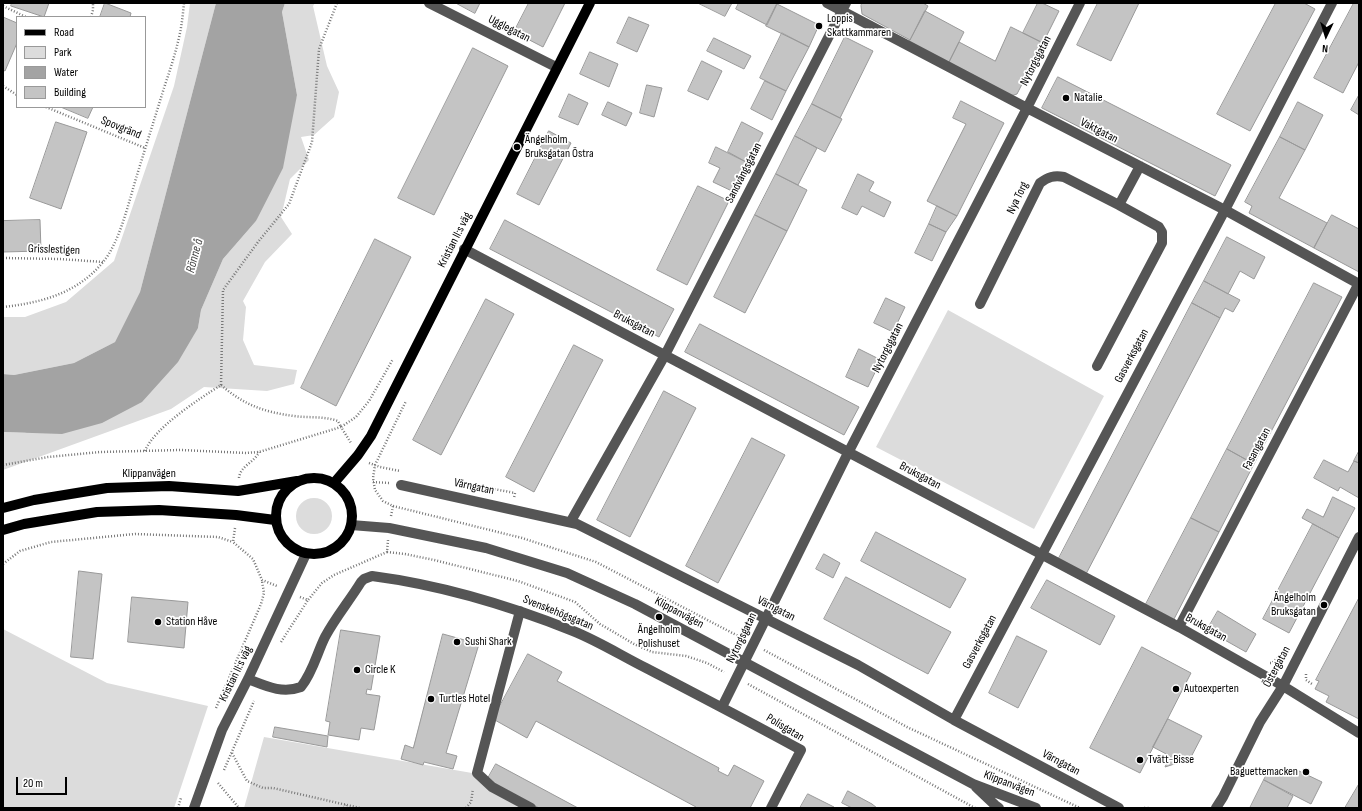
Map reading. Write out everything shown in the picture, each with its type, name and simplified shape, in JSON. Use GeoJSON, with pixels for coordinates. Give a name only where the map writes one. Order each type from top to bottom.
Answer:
{"type":"FeatureCollection","features":[{"type":"Feature","properties":{"kind":"main road","name":"Kristian II:s väg"},"geometry":{"type":"LineString","coordinates":[[334,483],[358,455],[370,436],[556,67],[590,3]]}},
{"type":"Feature","properties":{"kind":"main road","name":"Klippanvägen"},"geometry":{"type":"LineString","coordinates":[[3,508],[34,500],[107,488],[169,486],[238,491],[316,477],[326,479],[334,483],[342,489],[348,497],[351,506],[351,525],[348,534],[342,542],[334,548],[321,553],[306,554]]}},
{"type":"Feature","properties":{"kind":"main road","name":"Klippanvägen"},"geometry":{"type":"LineString","coordinates":[[275,520],[275,511],[282,493],[297,481]]}},
{"type":"Feature","properties":{"kind":"main road"},"geometry":{"type":"LineString","coordinates":[[3,530],[24,524],[97,512],[159,510],[236,515],[275,520],[282,538],[293,548],[306,554]]}},
{"type":"Feature","properties":{"kind":"street","name":"Ugglegatan"},"geometry":{"type":"LineString","coordinates":[[429,3],[556,67]]}},
{"type":"Feature","properties":{"kind":"street","name":"Vaktgatan"},"geometry":{"type":"LineString","coordinates":[[827,3],[844,7],[1027,108],[1225,210],[1359,284]]}},
{"type":"Feature","properties":{"kind":"street","name":"Nytorgsgatan"},"geometry":{"type":"LineString","coordinates":[[722,707],[848,452],[1080,3]]}},
{"type":"Feature","properties":{"kind":"street","name":"Gasverksgatan"},"geometry":{"type":"LineString","coordinates":[[954,720],[1225,210],[1332,3]]}},
{"type":"Feature","properties":{"kind":"street","name":"Sandvångsgatan"},"geometry":{"type":"LineString","coordinates":[[571,522],[665,355],[844,7]]}},
{"type":"Feature","properties":{"kind":"street"},"geometry":{"type":"LineString","coordinates":[[1119,205],[1140,166]]}},
{"type":"Feature","properties":{"kind":"street","name":"Nya Torg"},"geometry":{"type":"LineString","coordinates":[[980,304],[1040,183],[1047,178],[1055,176],[1064,177],[1154,223],[1162,232],[1162,243],[1097,366]]}},
{"type":"Feature","properties":{"kind":"street","name":"Bruksgatan"},"geometry":{"type":"LineString","coordinates":[[464,249],[1178,627],[1283,686],[1359,733]]}},
{"type":"Feature","properties":{"kind":"street","name":"Fasangatan"},"geometry":{"type":"LineString","coordinates":[[1178,627],[1359,284]]}},
{"type":"Feature","properties":{"kind":"street","name":"Värngatan"},"geometry":{"type":"LineString","coordinates":[[401,485],[571,522],[858,665],[954,720],[1119,808]]}},
{"type":"Feature","properties":{"kind":"street","name":"Klippanvägen"},"geometry":{"type":"LineString","coordinates":[[351,525],[389,528],[486,548],[566,573],[635,604],[973,784],[1036,808]]}},
{"type":"Feature","properties":{"kind":"street","name":"Östergatan"},"geometry":{"type":"LineString","coordinates":[[1216,808],[1223,797],[1260,722],[1283,686],[1359,537]]}},
{"type":"Feature","properties":{"kind":"street","name":"Kristian II:s väg"},"geometry":{"type":"LineString","coordinates":[[194,808],[222,730],[248,679],[306,554]]}},
{"type":"Feature","properties":{"kind":"street","name":"Svenskehögsgatan"},"geometry":{"type":"LineString","coordinates":[[261,684],[280,690],[290,690],[301,687],[312,670],[318,650],[327,634],[361,582],[372,576],[406,581],[445,590],[520,611],[575,632],[722,707]]}},
{"type":"Feature","properties":{"kind":"street"},"geometry":{"type":"LineString","coordinates":[[520,611],[477,772],[492,787],[531,808]]}},
{"type":"Feature","properties":{"kind":"street"},"geometry":{"type":"LineString","coordinates":[[248,679],[261,684]]}},
{"type":"Feature","properties":{"kind":"street","name":"Polisgatan"},"geometry":{"type":"LineString","coordinates":[[722,707],[802,750],[771,808]]}},
{"type":"Feature","properties":{"kind":"street","name":"Klippanvägen"},"geometry":{"type":"LineString","coordinates":[[973,784],[999,808]]}},
{"type":"Feature","properties":{"kind":"path"},"geometry":{"type":"LineString","coordinates":[[91,16],[93,3]]}},
{"type":"Feature","properties":{"kind":"path"},"geometry":{"type":"LineString","coordinates":[[3,307],[22,305],[64,293],[91,274],[103,262],[121,227],[176,51],[184,3]]}},
{"type":"Feature","properties":{"kind":"path"},"geometry":{"type":"LineString","coordinates":[[220,385],[223,290],[258,242],[289,204],[312,142],[319,49],[337,3]]}},
{"type":"Feature","properties":{"kind":"path"},"geometry":{"type":"LineString","coordinates":[[3,6],[24,16]]}},
{"type":"Feature","properties":{"kind":"path"},"geometry":{"type":"LineString","coordinates":[[3,86],[16,94]]}},
{"type":"Feature","properties":{"kind":"path","name":"Spovgränd"},"geometry":{"type":"LineString","coordinates":[[48,108],[145,148]]}},
{"type":"Feature","properties":{"kind":"path","name":"Grisslestigen"},"geometry":{"type":"LineString","coordinates":[[3,258],[60,258],[103,262]]}},
{"type":"Feature","properties":{"kind":"path"},"geometry":{"type":"LineString","coordinates":[[220,385],[235,397],[254,407],[295,416],[338,420],[358,455],[367,462],[375,465],[373,478],[375,490],[383,501],[393,506],[387,552]]}},
{"type":"Feature","properties":{"kind":"path"},"geometry":{"type":"LineString","coordinates":[[145,451],[148,444],[170,421],[220,385]]}},
{"type":"Feature","properties":{"kind":"path"},"geometry":{"type":"LineString","coordinates":[[3,466],[56,457],[100,452],[181,450],[246,453],[259,452],[341,427]]}},
{"type":"Feature","properties":{"kind":"path"},"geometry":{"type":"LineString","coordinates":[[238,491],[239,474],[243,468],[258,456],[259,452]]}},
{"type":"Feature","properties":{"kind":"path"},"geometry":{"type":"LineString","coordinates":[[234,542],[236,515]]}},
{"type":"Feature","properties":{"kind":"path"},"geometry":{"type":"LineString","coordinates":[[3,564],[20,551],[51,542],[136,534],[218,537],[234,542],[253,560],[262,580],[264,593],[261,604],[216,709]]}},
{"type":"Feature","properties":{"kind":"path"},"geometry":{"type":"LineString","coordinates":[[279,647],[308,600],[322,583],[334,575],[387,552],[434,560],[518,581],[575,602],[600,624],[634,644],[652,652],[686,656],[707,663],[975,808]]}},
{"type":"Feature","properties":{"kind":"path"},"geometry":{"type":"LineString","coordinates":[[262,580],[308,600]]}},
{"type":"Feature","properties":{"kind":"path"},"geometry":{"type":"LineString","coordinates":[[753,644],[907,727],[1080,808]]}},
{"type":"Feature","properties":{"kind":"path"},"geometry":{"type":"LineString","coordinates":[[1266,663],[1272,663],[1282,655],[1285,648]]}},
{"type":"Feature","properties":{"kind":"path"},"geometry":{"type":"LineString","coordinates":[[223,771],[261,684]]}},
{"type":"Feature","properties":{"kind":"path"},"geometry":{"type":"LineString","coordinates":[[231,752],[247,781],[263,788],[273,788],[360,808]]}},
{"type":"Feature","properties":{"kind":"path"},"geometry":{"type":"LineString","coordinates":[[466,808],[471,802],[477,772]]}},
{"type":"Feature","properties":{"kind":"path"},"geometry":{"type":"LineString","coordinates":[[216,789],[221,777]]}},
{"type":"Feature","properties":{"kind":"path"},"geometry":{"type":"LineString","coordinates":[[218,783],[239,808]]}},
{"type":"Feature","properties":{"kind":"path"},"geometry":{"type":"LineString","coordinates":[[178,808],[183,794]]}},
{"type":"Feature","properties":{"kind":"green space"},"geometry":{"type":"Polygon","coordinates":[[[190,3],[216,3],[140,292],[115,342],[74,363],[14,375],[3,374],[3,317],[25,317],[66,302],[114,261],[174,86],[187,27],[190,3]]]}},
{"type":"Feature","properties":{"kind":"green space"},"geometry":{"type":"Polygon","coordinates":[[[285,3],[315,3],[313,6],[327,66],[339,92],[334,117],[314,135],[301,137],[309,160],[290,179],[281,217],[292,234],[265,262],[243,301],[246,307],[243,340],[254,365],[297,370],[294,384],[267,391],[204,387],[171,409],[3,470],[3,432],[25,433],[198,328],[201,310],[223,259],[256,221],[297,95],[282,12],[285,3]]]}},
{"type":"Feature","properties":{"kind":"green space"},"geometry":{"type":"Polygon","coordinates":[[[948,310],[1104,396],[1034,529],[876,447],[948,310]]]}},
{"type":"Feature","properties":{"kind":"green space"},"geometry":{"type":"Polygon","coordinates":[[[318,498],[327,503],[331,509],[331,523],[327,529],[318,534],[310,534],[301,529],[297,523],[296,512],[301,503],[307,499],[318,498]]]}},
{"type":"Feature","properties":{"kind":"green space"},"geometry":{"type":"Polygon","coordinates":[[[3,629],[107,683],[208,706],[174,808],[3,808],[3,629]]]}},
{"type":"Feature","properties":{"kind":"green space"},"geometry":{"type":"Polygon","coordinates":[[[264,737],[472,773],[526,808],[244,808],[264,737]]]}},
{"type":"Feature","properties":{"kind":"water","name":"Rönne å"},"geometry":{"type":"Polygon","coordinates":[[[216,3],[285,3],[282,12],[297,95],[283,168],[256,221],[223,259],[201,310],[198,328],[178,362],[142,402],[102,423],[62,434],[3,432],[3,374],[14,375],[74,363],[115,342],[140,292],[216,3]]]}},
{"type":"Feature","properties":{"kind":"building"},"geometry":{"type":"Polygon","coordinates":[[[12,3],[49,3],[44,16],[11,6],[12,3]]]}},
{"type":"Feature","properties":{"kind":"building"},"geometry":{"type":"Polygon","coordinates":[[[105,3],[131,13],[130,16],[100,16],[105,3]]]}},
{"type":"Feature","properties":{"kind":"building"},"geometry":{"type":"Polygon","coordinates":[[[456,3],[480,3],[475,13],[456,3]]]}},
{"type":"Feature","properties":{"kind":"building"},"geometry":{"type":"Polygon","coordinates":[[[529,3],[565,3],[543,47],[514,32],[529,3]]]}},
{"type":"Feature","properties":{"kind":"building"},"geometry":{"type":"Polygon","coordinates":[[[698,3],[732,3],[725,16],[698,3]]]}},
{"type":"Feature","properties":{"kind":"building"},"geometry":{"type":"Polygon","coordinates":[[[739,3],[777,4],[767,25],[736,9],[739,3]]]}},
{"type":"Feature","properties":{"kind":"building"},"geometry":{"type":"Polygon","coordinates":[[[862,3],[923,3],[928,6],[910,40],[862,14],[862,3]]]}},
{"type":"Feature","properties":{"kind":"building"},"geometry":{"type":"Polygon","coordinates":[[[1038,3],[1042,3],[1059,11],[1043,43],[1023,33],[1038,3]]]}},
{"type":"Feature","properties":{"kind":"building"},"geometry":{"type":"Polygon","coordinates":[[[1098,3],[1139,3],[1111,61],[1077,45],[1098,3]]]}},
{"type":"Feature","properties":{"kind":"building"},"geometry":{"type":"Polygon","coordinates":[[[1276,3],[1304,3],[1315,9],[1250,131],[1217,114],[1276,3]]]}},
{"type":"Feature","properties":{"kind":"building"},"geometry":{"type":"Polygon","coordinates":[[[1354,3],[1359,3],[1359,62],[1343,93],[1314,78],[1354,3]]]}},
{"type":"Feature","properties":{"kind":"building"},"geometry":{"type":"Polygon","coordinates":[[[777,4],[819,25],[809,47],[766,26],[777,4]]]}},
{"type":"Feature","properties":{"kind":"building"},"geometry":{"type":"Polygon","coordinates":[[[925,11],[964,32],[948,64],[909,43],[925,11]]]}},
{"type":"Feature","properties":{"kind":"building"},"geometry":{"type":"Polygon","coordinates":[[[3,17],[16,23],[16,45],[5,71],[3,70],[3,17]]]}},
{"type":"Feature","properties":{"kind":"building"},"geometry":{"type":"Polygon","coordinates":[[[629,17],[649,25],[637,52],[617,43],[629,17]]]}},
{"type":"Feature","properties":{"kind":"building"},"geometry":{"type":"Polygon","coordinates":[[[1011,27],[1043,43],[1017,94],[1010,96],[948,64],[959,42],[995,61],[1011,27]]]}},
{"type":"Feature","properties":{"kind":"building"},"geometry":{"type":"Polygon","coordinates":[[[782,33],[809,47],[786,91],[760,78],[782,33]]]}},
{"type":"Feature","properties":{"kind":"building"},"geometry":{"type":"Polygon","coordinates":[[[845,37],[873,51],[840,118],[812,104],[845,37]]]}},
{"type":"Feature","properties":{"kind":"building"},"geometry":{"type":"Polygon","coordinates":[[[714,38],[751,56],[744,69],[707,51],[714,38]]]}},
{"type":"Feature","properties":{"kind":"building"},"geometry":{"type":"Polygon","coordinates":[[[473,48],[508,66],[434,215],[398,198],[473,48]]]}},
{"type":"Feature","properties":{"kind":"building"},"geometry":{"type":"Polygon","coordinates":[[[590,52],[618,64],[609,87],[580,74],[590,52]]]}},
{"type":"Feature","properties":{"kind":"building"},"geometry":{"type":"Polygon","coordinates":[[[702,61],[722,71],[708,100],[688,91],[702,61]]]}},
{"type":"Feature","properties":{"kind":"building"},"geometry":{"type":"Polygon","coordinates":[[[1058,77],[1231,165],[1215,196],[1042,108],[1058,77]]]}},
{"type":"Feature","properties":{"kind":"building"},"geometry":{"type":"Polygon","coordinates":[[[765,81],[786,91],[772,120],[751,109],[765,81]]]}},
{"type":"Feature","properties":{"kind":"building"},"geometry":{"type":"Polygon","coordinates":[[[647,85],[662,88],[654,117],[640,113],[647,85]]]}},
{"type":"Feature","properties":{"kind":"building"},"geometry":{"type":"Polygon","coordinates":[[[569,94],[588,103],[578,125],[559,117],[569,94]]]}},
{"type":"Feature","properties":{"kind":"building"},"geometry":{"type":"Polygon","coordinates":[[[1359,95],[1359,115],[1351,110],[1359,95]]]}},
{"type":"Feature","properties":{"kind":"building"},"geometry":{"type":"Polygon","coordinates":[[[961,101],[1004,123],[957,216],[927,201],[966,124],[953,118],[961,101]]]}},
{"type":"Feature","properties":{"kind":"building"},"geometry":{"type":"Polygon","coordinates":[[[608,102],[632,113],[626,126],[602,115],[608,102]]]}},
{"type":"Feature","properties":{"kind":"building"},"geometry":{"type":"Polygon","coordinates":[[[1298,102],[1323,115],[1305,150],[1280,137],[1298,102]]]}},
{"type":"Feature","properties":{"kind":"building"},"geometry":{"type":"Polygon","coordinates":[[[812,104],[842,119],[825,152],[795,136],[812,104]]]}},
{"type":"Feature","properties":{"kind":"building"},"geometry":{"type":"Polygon","coordinates":[[[63,108],[93,108],[88,118],[63,108]]]}},
{"type":"Feature","properties":{"kind":"building"},"geometry":{"type":"Polygon","coordinates":[[[56,122],[87,132],[61,209],[30,198],[56,122]]]}},
{"type":"Feature","properties":{"kind":"building"},"geometry":{"type":"Polygon","coordinates":[[[742,122],[763,133],[748,163],[728,152],[742,122]]]}},
{"type":"Feature","properties":{"kind":"building"},"geometry":{"type":"Polygon","coordinates":[[[549,131],[571,143],[539,205],[517,194],[549,131]]]}},
{"type":"Feature","properties":{"kind":"building"},"geometry":{"type":"Polygon","coordinates":[[[795,136],[817,148],[798,185],[776,174],[795,136]]]}},
{"type":"Feature","properties":{"kind":"building"},"geometry":{"type":"Polygon","coordinates":[[[1280,137],[1305,150],[1279,198],[1327,223],[1314,248],[1249,213],[1252,206],[1245,202],[1280,137]]]}},
{"type":"Feature","properties":{"kind":"building"},"geometry":{"type":"Polygon","coordinates":[[[716,147],[748,163],[734,192],[713,182],[720,168],[709,163],[716,147]]]}},
{"type":"Feature","properties":{"kind":"building"},"geometry":{"type":"Polygon","coordinates":[[[776,174],[807,190],[787,231],[755,215],[776,174]]]}},
{"type":"Feature","properties":{"kind":"building"},"geometry":{"type":"Polygon","coordinates":[[[858,174],[874,182],[869,191],[891,202],[884,217],[862,206],[857,215],[842,208],[858,174]]]}},
{"type":"Feature","properties":{"kind":"building"},"geometry":{"type":"Polygon","coordinates":[[[698,186],[729,201],[687,285],[657,270],[698,186]]]}},
{"type":"Feature","properties":{"kind":"building"},"geometry":{"type":"Polygon","coordinates":[[[937,206],[957,216],[946,232],[929,224],[937,206]]]}},
{"type":"Feature","properties":{"kind":"building"},"geometry":{"type":"Polygon","coordinates":[[[755,215],[787,231],[745,313],[714,297],[755,215]]]}},
{"type":"Feature","properties":{"kind":"building"},"geometry":{"type":"Polygon","coordinates":[[[1332,215],[1359,229],[1359,272],[1314,248],[1332,215]]]}},
{"type":"Feature","properties":{"kind":"building"},"geometry":{"type":"Polygon","coordinates":[[[40,220],[41,251],[3,252],[3,221],[40,220]]]}},
{"type":"Feature","properties":{"kind":"building"},"geometry":{"type":"Polygon","coordinates":[[[505,220],[674,309],[659,337],[490,249],[505,220]]]}},
{"type":"Feature","properties":{"kind":"building"},"geometry":{"type":"Polygon","coordinates":[[[929,224],[946,232],[932,261],[915,253],[929,224]]]}},
{"type":"Feature","properties":{"kind":"building"},"geometry":{"type":"Polygon","coordinates":[[[1227,237],[1265,257],[1254,279],[1240,271],[1228,294],[1204,281],[1227,237]]]}},
{"type":"Feature","properties":{"kind":"building"},"geometry":{"type":"Polygon","coordinates":[[[375,239],[411,257],[336,406],[301,388],[375,239]]]}},
{"type":"Feature","properties":{"kind":"building"},"geometry":{"type":"Polygon","coordinates":[[[1204,281],[1240,300],[1233,312],[1225,308],[1220,318],[1192,303],[1204,281]]]}},
{"type":"Feature","properties":{"kind":"building"},"geometry":{"type":"Polygon","coordinates":[[[1314,283],[1342,297],[1254,464],[1227,449],[1314,283]]]}},
{"type":"Feature","properties":{"kind":"building"},"geometry":{"type":"Polygon","coordinates":[[[886,298],[905,307],[893,332],[874,323],[886,298]]]}},
{"type":"Feature","properties":{"kind":"building"},"geometry":{"type":"Polygon","coordinates":[[[486,299],[514,314],[441,455],[413,440],[486,299]]]}},
{"type":"Feature","properties":{"kind":"building"},"geometry":{"type":"Polygon","coordinates":[[[1192,303],[1220,318],[1086,574],[1058,560],[1192,303]]]}},
{"type":"Feature","properties":{"kind":"building"},"geometry":{"type":"Polygon","coordinates":[[[700,324],[859,407],[844,435],[685,352],[700,324]]]}},
{"type":"Feature","properties":{"kind":"building"},"geometry":{"type":"Polygon","coordinates":[[[574,345],[603,360],[534,492],[506,477],[574,345]]]}},
{"type":"Feature","properties":{"kind":"building"},"geometry":{"type":"Polygon","coordinates":[[[859,349],[881,360],[868,387],[846,377],[859,349]]]}},
{"type":"Feature","properties":{"kind":"building"},"geometry":{"type":"Polygon","coordinates":[[[664,391],[696,408],[630,537],[597,520],[664,391]]]}},
{"type":"Feature","properties":{"kind":"building"},"geometry":{"type":"Polygon","coordinates":[[[752,438],[785,455],[718,583],[686,566],[752,438]]]}},
{"type":"Feature","properties":{"kind":"building"},"geometry":{"type":"Polygon","coordinates":[[[1227,449],[1254,464],[1219,532],[1191,518],[1227,449]]]}},
{"type":"Feature","properties":{"kind":"building"},"geometry":{"type":"Polygon","coordinates":[[[1359,451],[1359,463],[1354,461],[1359,451]]]}},
{"type":"Feature","properties":{"kind":"building"},"geometry":{"type":"Polygon","coordinates":[[[1324,460],[1348,472],[1354,461],[1359,463],[1359,498],[1340,487],[1338,491],[1314,478],[1324,460]]]}},
{"type":"Feature","properties":{"kind":"building"},"geometry":{"type":"Polygon","coordinates":[[[1333,497],[1355,508],[1339,538],[1302,518],[1307,509],[1323,517],[1333,497]]]}},
{"type":"Feature","properties":{"kind":"building"},"geometry":{"type":"Polygon","coordinates":[[[1191,518],[1219,532],[1173,621],[1145,606],[1191,518]]]}},
{"type":"Feature","properties":{"kind":"building"},"geometry":{"type":"Polygon","coordinates":[[[1313,524],[1339,538],[1289,633],[1263,619],[1313,524]]]}},
{"type":"Feature","properties":{"kind":"building"},"geometry":{"type":"Polygon","coordinates":[[[876,532],[966,579],[950,608],[861,561],[876,532]]]}},
{"type":"Feature","properties":{"kind":"building"},"geometry":{"type":"Polygon","coordinates":[[[824,554],[840,563],[833,578],[816,569],[824,554]]]}},
{"type":"Feature","properties":{"kind":"building"},"geometry":{"type":"Polygon","coordinates":[[[79,571],[102,574],[93,659],[71,657],[79,571]]]}},
{"type":"Feature","properties":{"kind":"building"},"geometry":{"type":"Polygon","coordinates":[[[846,577],[951,632],[928,674],[824,619],[846,577]]]}},
{"type":"Feature","properties":{"kind":"building"},"geometry":{"type":"Polygon","coordinates":[[[1047,580],[1115,616],[1100,645],[1031,608],[1047,580]]]}},
{"type":"Feature","properties":{"kind":"building","name":"Station Håve"},"geometry":{"type":"Polygon","coordinates":[[[132,597],[188,602],[184,648],[128,642],[132,597]]]}},
{"type":"Feature","properties":{"kind":"building"},"geometry":{"type":"Polygon","coordinates":[[[1359,598],[1359,719],[1326,702],[1329,696],[1315,689],[1319,681],[1316,680],[1359,598]]]}},
{"type":"Feature","properties":{"kind":"building"},"geometry":{"type":"Polygon","coordinates":[[[1218,611],[1256,634],[1246,652],[1207,630],[1218,611]]]}},
{"type":"Feature","properties":{"kind":"building"},"geometry":{"type":"Polygon","coordinates":[[[341,630],[380,636],[371,690],[367,689],[366,694],[380,696],[374,730],[361,728],[359,740],[328,735],[330,722],[326,721],[341,630]]]}},
{"type":"Feature","properties":{"kind":"building"},"geometry":{"type":"Polygon","coordinates":[[[443,634],[479,644],[446,753],[457,756],[453,769],[424,762],[423,765],[401,759],[405,745],[413,748],[443,634]]]}},
{"type":"Feature","properties":{"kind":"building"},"geometry":{"type":"Polygon","coordinates":[[[1017,636],[1047,651],[1018,708],[989,693],[1017,636]]]}},
{"type":"Feature","properties":{"kind":"building"},"geometry":{"type":"Polygon","coordinates":[[[1142,647],[1191,673],[1140,773],[1090,748],[1142,647]]]}},
{"type":"Feature","properties":{"kind":"building"},"geometry":{"type":"Polygon","coordinates":[[[528,654],[562,672],[557,681],[719,768],[718,771],[728,776],[734,765],[764,781],[750,808],[695,808],[696,807],[536,721],[527,738],[493,719],[528,654]]]}},
{"type":"Feature","properties":{"kind":"building"},"geometry":{"type":"Polygon","coordinates":[[[1168,719],[1202,736],[1190,759],[1165,767],[1170,756],[1153,747],[1168,719]]]}},
{"type":"Feature","properties":{"kind":"building"},"geometry":{"type":"Polygon","coordinates":[[[275,727],[328,736],[327,747],[273,737],[275,727]]]}},
{"type":"Feature","properties":{"kind":"building"},"geometry":{"type":"Polygon","coordinates":[[[496,764],[578,808],[539,808],[487,780],[496,764]]]}},
{"type":"Feature","properties":{"kind":"building"},"geometry":{"type":"Polygon","coordinates":[[[1269,770],[1299,771],[1322,782],[1311,804],[1264,780],[1269,770]]]}},
{"type":"Feature","properties":{"kind":"building"},"geometry":{"type":"Polygon","coordinates":[[[1264,780],[1293,796],[1287,808],[1250,808],[1264,780]]]}},
{"type":"Feature","properties":{"kind":"building"},"geometry":{"type":"Polygon","coordinates":[[[1359,784],[1359,808],[1345,808],[1359,784]]]}},
{"type":"Feature","properties":{"kind":"building"},"geometry":{"type":"Polygon","coordinates":[[[848,791],[877,808],[852,808],[842,803],[848,791]]]}},
{"type":"Feature","properties":{"kind":"building"},"geometry":{"type":"Polygon","coordinates":[[[808,794],[834,807],[834,808],[800,808],[808,794]]]}},
{"type":"Feature","properties":{"kind":"place","name":"Loppis Skattkammaren"},"geometry":{"type":"Point","coordinates":[819,26]}},
{"type":"Feature","properties":{"kind":"place","name":"Natalie"},"geometry":{"type":"Point","coordinates":[1066,98]}},
{"type":"Feature","properties":{"kind":"place","name":"Ängelholm Bruksgatan Östra"},"geometry":{"type":"Point","coordinates":[517,147]}},
{"type":"Feature","properties":{"kind":"place","name":"Ängelholm Bruksgatan"},"geometry":{"type":"Point","coordinates":[1324,605]}},
{"type":"Feature","properties":{"kind":"place","name":"Ängelholm Polishuset"},"geometry":{"type":"Point","coordinates":[659,617]}},
{"type":"Feature","properties":{"kind":"place","name":"Station Håve"},"geometry":{"type":"Point","coordinates":[158,622]}},
{"type":"Feature","properties":{"kind":"place","name":"Sushi Shark"},"geometry":{"type":"Point","coordinates":[457,642]}},
{"type":"Feature","properties":{"kind":"place","name":"Circle K"},"geometry":{"type":"Point","coordinates":[357,670]}},
{"type":"Feature","properties":{"kind":"place","name":"Autoexperten"},"geometry":{"type":"Point","coordinates":[1176,689]}},
{"type":"Feature","properties":{"kind":"place","name":"Turtles Hotel"},"geometry":{"type":"Point","coordinates":[431,699]}},
{"type":"Feature","properties":{"kind":"place","name":"Tvätt-Bisse"},"geometry":{"type":"Point","coordinates":[1140,760]}},
{"type":"Feature","properties":{"kind":"place","name":"Baguettemacken"},"geometry":{"type":"Point","coordinates":[1306,772]}}]}
